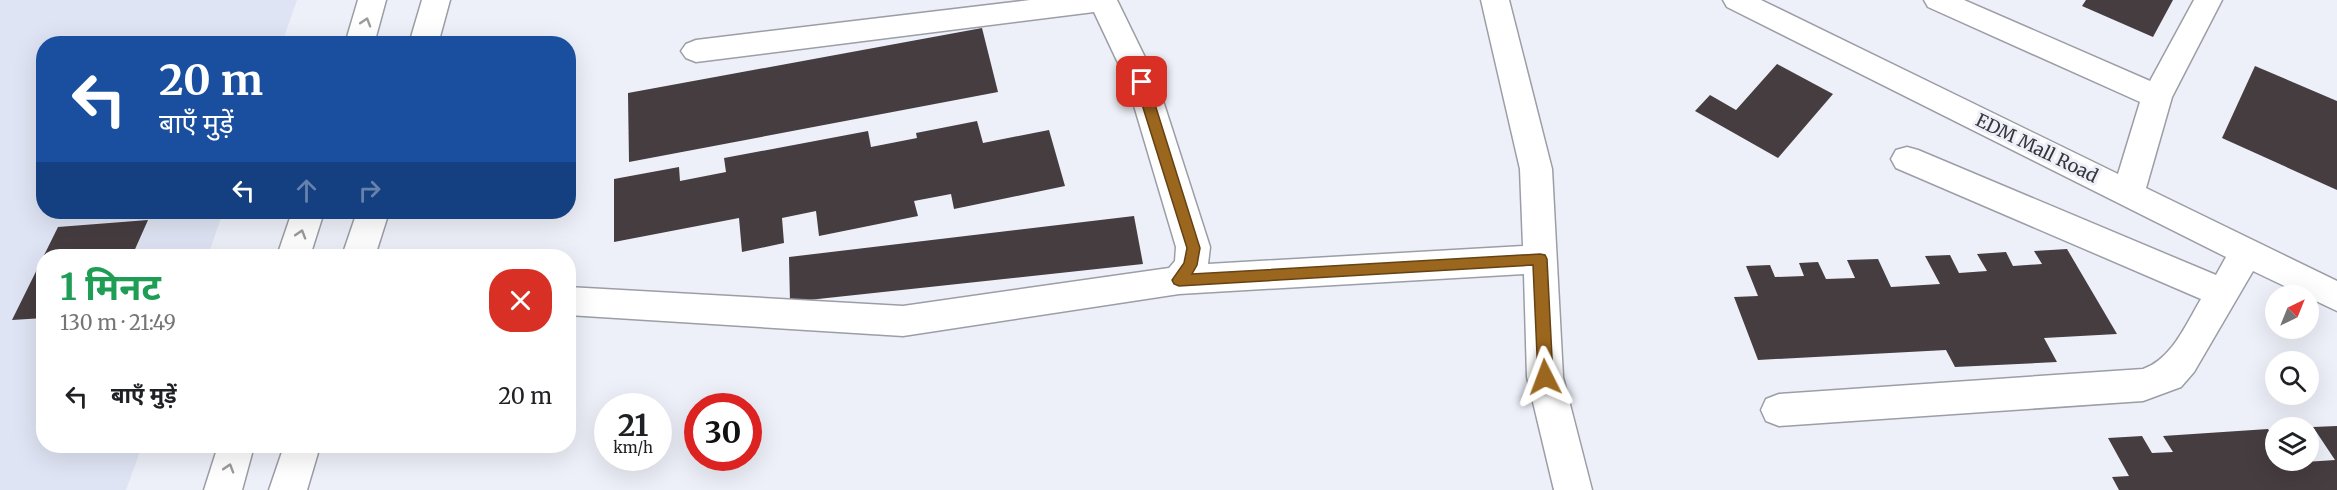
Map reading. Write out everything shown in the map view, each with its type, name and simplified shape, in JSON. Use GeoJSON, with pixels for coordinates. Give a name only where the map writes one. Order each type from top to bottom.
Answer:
{"type":"FeatureCollection","features":[{"type":"Feature","properties":{"kind":"street"},"geometry":{"type":"LineString","coordinates":[[361,36],[372,0]]}},
{"type":"Feature","properties":{"kind":"street"},"geometry":{"type":"LineString","coordinates":[[425,36],[436,0]]}},
{"type":"Feature","properties":{"kind":"street"},"geometry":{"type":"LineString","coordinates":[[696,51],[1103,0],[1142,82],[1193,248],[1191,265],[1179,280]]}},
{"type":"Feature","properties":{"kind":"street"},"geometry":{"type":"LineString","coordinates":[[1495,0],[1536,169],[1545,377],[1573,490]]}},
{"type":"Feature","properties":{"kind":"street","name":"EDM Mall Road"},"geometry":{"type":"LineString","coordinates":[[1737,0],[2337,297]]}},
{"type":"Feature","properties":{"kind":"street"},"geometry":{"type":"LineString","coordinates":[[1938,0],[2157,96]]}},
{"type":"Feature","properties":{"kind":"street"},"geometry":{"type":"LineString","coordinates":[[2128,193],[2157,96],[2208,0]]}},
{"type":"Feature","properties":{"kind":"street"},"geometry":{"type":"LineString","coordinates":[[1907,159],[2223,293]]}},
{"type":"Feature","properties":{"kind":"street"},"geometry":{"type":"LineString","coordinates":[[296,249],[306,219]]}},
{"type":"Feature","properties":{"kind":"street"},"geometry":{"type":"LineString","coordinates":[[361,249],[371,219]]}},
{"type":"Feature","properties":{"kind":"street"},"geometry":{"type":"LineString","coordinates":[[1779,410],[2143,385],[2168,376],[2182,361],[2247,252]]}},
{"type":"Feature","properties":{"kind":"street"},"geometry":{"type":"LineString","coordinates":[[576,301],[903,321],[1179,280],[1540,259]]}},
{"type":"Feature","properties":{"kind":"street"},"geometry":{"type":"LineString","coordinates":[[222,490],[234,453]]}},
{"type":"Feature","properties":{"kind":"street"},"geometry":{"type":"LineString","coordinates":[[288,490],[300,453]]}},
{"type":"Feature","properties":{"kind":"shaded area"},"geometry":{"type":"Polygon","coordinates":[[[0,0],[297,0],[284,36],[36,36],[36,219],[221,219],[210,249],[36,249],[36,453],[139,453],[126,490],[0,490],[0,0]]]}},
{"type":"Feature","properties":{"kind":"building"},"geometry":{"type":"Polygon","coordinates":[[[2086,0],[2173,0],[2153,37],[2082,6],[2086,0]]]}},
{"type":"Feature","properties":{"kind":"building"},"geometry":{"type":"Polygon","coordinates":[[[982,28],[998,92],[629,162],[628,93],[982,28]]]}},
{"type":"Feature","properties":{"kind":"building"},"geometry":{"type":"Polygon","coordinates":[[[1777,64],[1833,94],[1778,158],[1695,111],[1710,95],[1736,110],[1777,64]]]}},
{"type":"Feature","properties":{"kind":"building"},"geometry":{"type":"Polygon","coordinates":[[[2255,66],[2337,101],[2337,190],[2222,138],[2255,66]]]}},
{"type":"Feature","properties":{"kind":"building"},"geometry":{"type":"Polygon","coordinates":[[[977,121],[983,143],[1049,130],[1065,186],[954,209],[951,194],[914,201],[918,216],[819,236],[816,211],[782,218],[784,243],[742,252],[739,218],[614,242],[614,179],[679,167],[680,181],[726,172],[724,158],[868,131],[871,147],[917,138],[916,133],[977,121]]]}},
{"type":"Feature","properties":{"kind":"building"},"geometry":{"type":"Polygon","coordinates":[[[1134,216],[1143,264],[790,302],[789,257],[1134,216]]]}},
{"type":"Feature","properties":{"kind":"building"},"geometry":{"type":"Polygon","coordinates":[[[148,220],[135,249],[47,249],[58,227],[148,220]]]}},
{"type":"Feature","properties":{"kind":"building"},"geometry":{"type":"Polygon","coordinates":[[[2067,249],[2117,334],[2044,338],[2057,362],[1955,367],[1946,350],[1758,360],[1734,297],[1758,296],[1746,266],[1770,265],[1775,277],[1804,276],[1799,263],[1818,262],[1826,279],[1855,278],[1847,260],[1878,259],[1891,287],[1940,284],[1925,256],[1950,255],[1959,273],[1987,271],[1977,254],[2006,252],[2013,266],[2042,264],[2034,251],[2067,249]]]}},
{"type":"Feature","properties":{"kind":"building"},"geometry":{"type":"Polygon","coordinates":[[[36,271],[36,318],[12,320],[36,271]]]}},
{"type":"Feature","properties":{"kind":"building"},"geometry":{"type":"Polygon","coordinates":[[[2337,426],[2337,490],[2119,490],[2112,477],[2129,476],[2108,438],[2142,436],[2152,453],[2173,452],[2163,436],[2265,429],[2265,471],[2319,471],[2319,461],[2335,460],[2319,436],[2319,427],[2337,426]]]}},
{"type":"Feature","properties":{"kind":"route"},"geometry":{"type":"LineString","coordinates":[[1142,82],[1193,248],[1191,265],[1179,280],[1540,259],[1545,377]]}}]}
